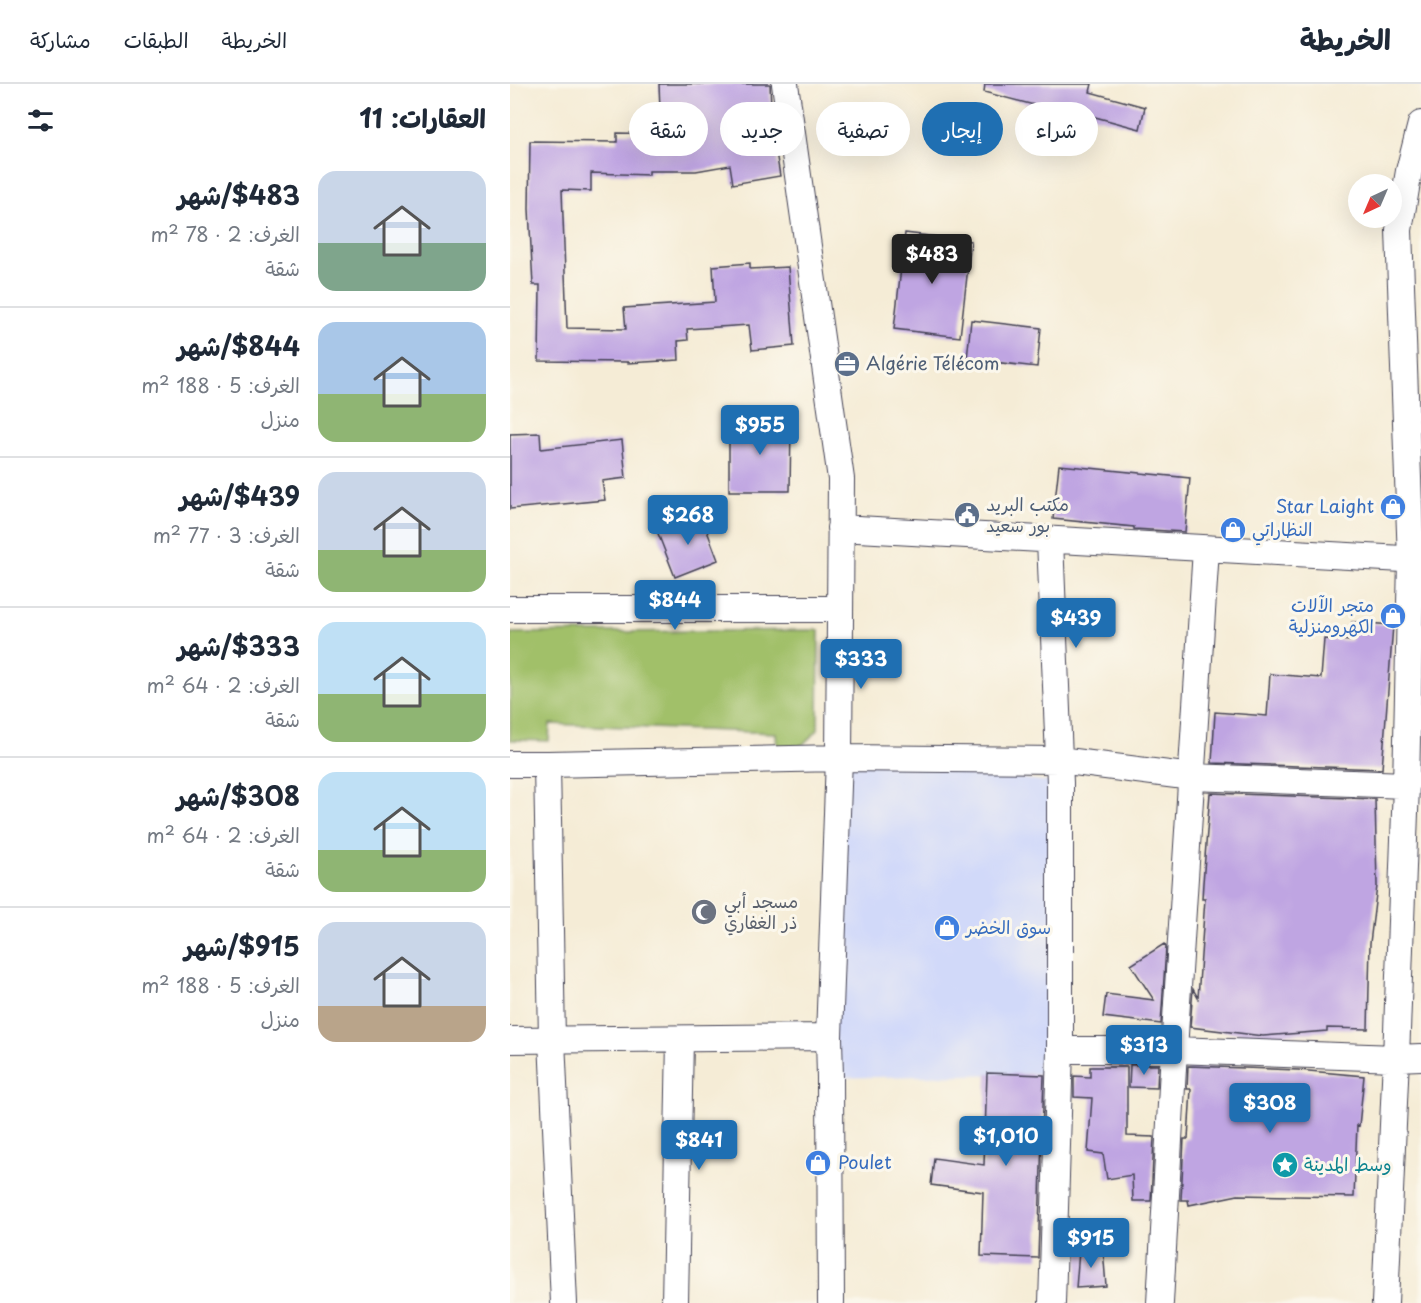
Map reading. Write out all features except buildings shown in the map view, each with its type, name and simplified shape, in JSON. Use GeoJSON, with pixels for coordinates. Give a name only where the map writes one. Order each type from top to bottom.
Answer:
{"type":"FeatureCollection","features":[{"type":"Feature","properties":{"kind":"street"},"geometry":{"type":"LineString","coordinates":[[785,84],[841,479],[839,758],[829,1037],[831,1303]]}},
{"type":"Feature","properties":{"kind":"street"},"geometry":{"type":"LineString","coordinates":[[1384,1303],[1416,560],[1411,257],[1399,231],[1409,171],[1421,123]]}},
{"type":"Feature","properties":{"kind":"street"},"geometry":{"type":"LineString","coordinates":[[840,528],[1416,560]]}},
{"type":"Feature","properties":{"kind":"street"},"geometry":{"type":"LineString","coordinates":[[1050,540],[1059,760],[1060,1050],[1052,1303]]}},
{"type":"Feature","properties":{"kind":"street"},"geometry":{"type":"LineString","coordinates":[[1160,1303],[1206,549]]}},
{"type":"Feature","properties":{"kind":"street"},"geometry":{"type":"LineString","coordinates":[[510,609],[840,609]]}},
{"type":"Feature","properties":{"kind":"street"},"geometry":{"type":"LineString","coordinates":[[510,764],[839,758],[1059,760],[1192,777],[1406,784]]}},
{"type":"Feature","properties":{"kind":"street"},"geometry":{"type":"LineString","coordinates":[[547,764],[552,1040],[564,1303]]}},
{"type":"Feature","properties":{"kind":"street"},"geometry":{"type":"LineString","coordinates":[[510,1040],[829,1037]]}},
{"type":"Feature","properties":{"kind":"street"},"geometry":{"type":"LineString","coordinates":[[675,1303],[680,1039]]}},
{"type":"Feature","properties":{"kind":"street"},"geometry":{"type":"LineString","coordinates":[[1060,1050],[1174,1050],[1421,1057]]}},
{"type":"Feature","properties":{"kind":"shaded area","name":"سوق الخضر"},"geometry":{"type":"Polygon","coordinates":[[[839,758],[1060,783],[1059,1073],[830,1078],[839,758]]]}},
{"type":"Feature","properties":{"kind":"green space"},"geometry":{"type":"Polygon","coordinates":[[[819,630],[818,730],[800,747],[777,752],[776,733],[550,724],[549,741],[510,740],[510,633],[819,630]]]}},
{"type":"Feature","properties":{"kind":"place","name":"Algérie Télécom"},"geometry":{"type":"Point","coordinates":[847,364]}},
{"type":"Feature","properties":{"kind":"place","name":"Star Laight"},"geometry":{"type":"Point","coordinates":[1393,507]}},
{"type":"Feature","properties":{"kind":"place","name":"مكتب البريد بور سعيد"},"geometry":{"type":"Point","coordinates":[967,515]}},
{"type":"Feature","properties":{"kind":"place","name":"النظاراتي"},"geometry":{"type":"Point","coordinates":[1233,530]}},
{"type":"Feature","properties":{"kind":"place","name":"متجر الآلات الكهرومنزلية"},"geometry":{"type":"Point","coordinates":[1393,616]}},
{"type":"Feature","properties":{"kind":"place","name":"مسجد أبي ذر الغفاري"},"geometry":{"type":"Point","coordinates":[704,912]}},
{"type":"Feature","properties":{"kind":"place","name":"سوق الخضر"},"geometry":{"type":"Point","coordinates":[947,928]}},
{"type":"Feature","properties":{"kind":"place","name":"Poulet"},"geometry":{"type":"Point","coordinates":[818,1163]}},
{"type":"Feature","properties":{"kind":"place","name":"وسط المدينة"},"geometry":{"type":"Point","coordinates":[1285,1165]}}]}
